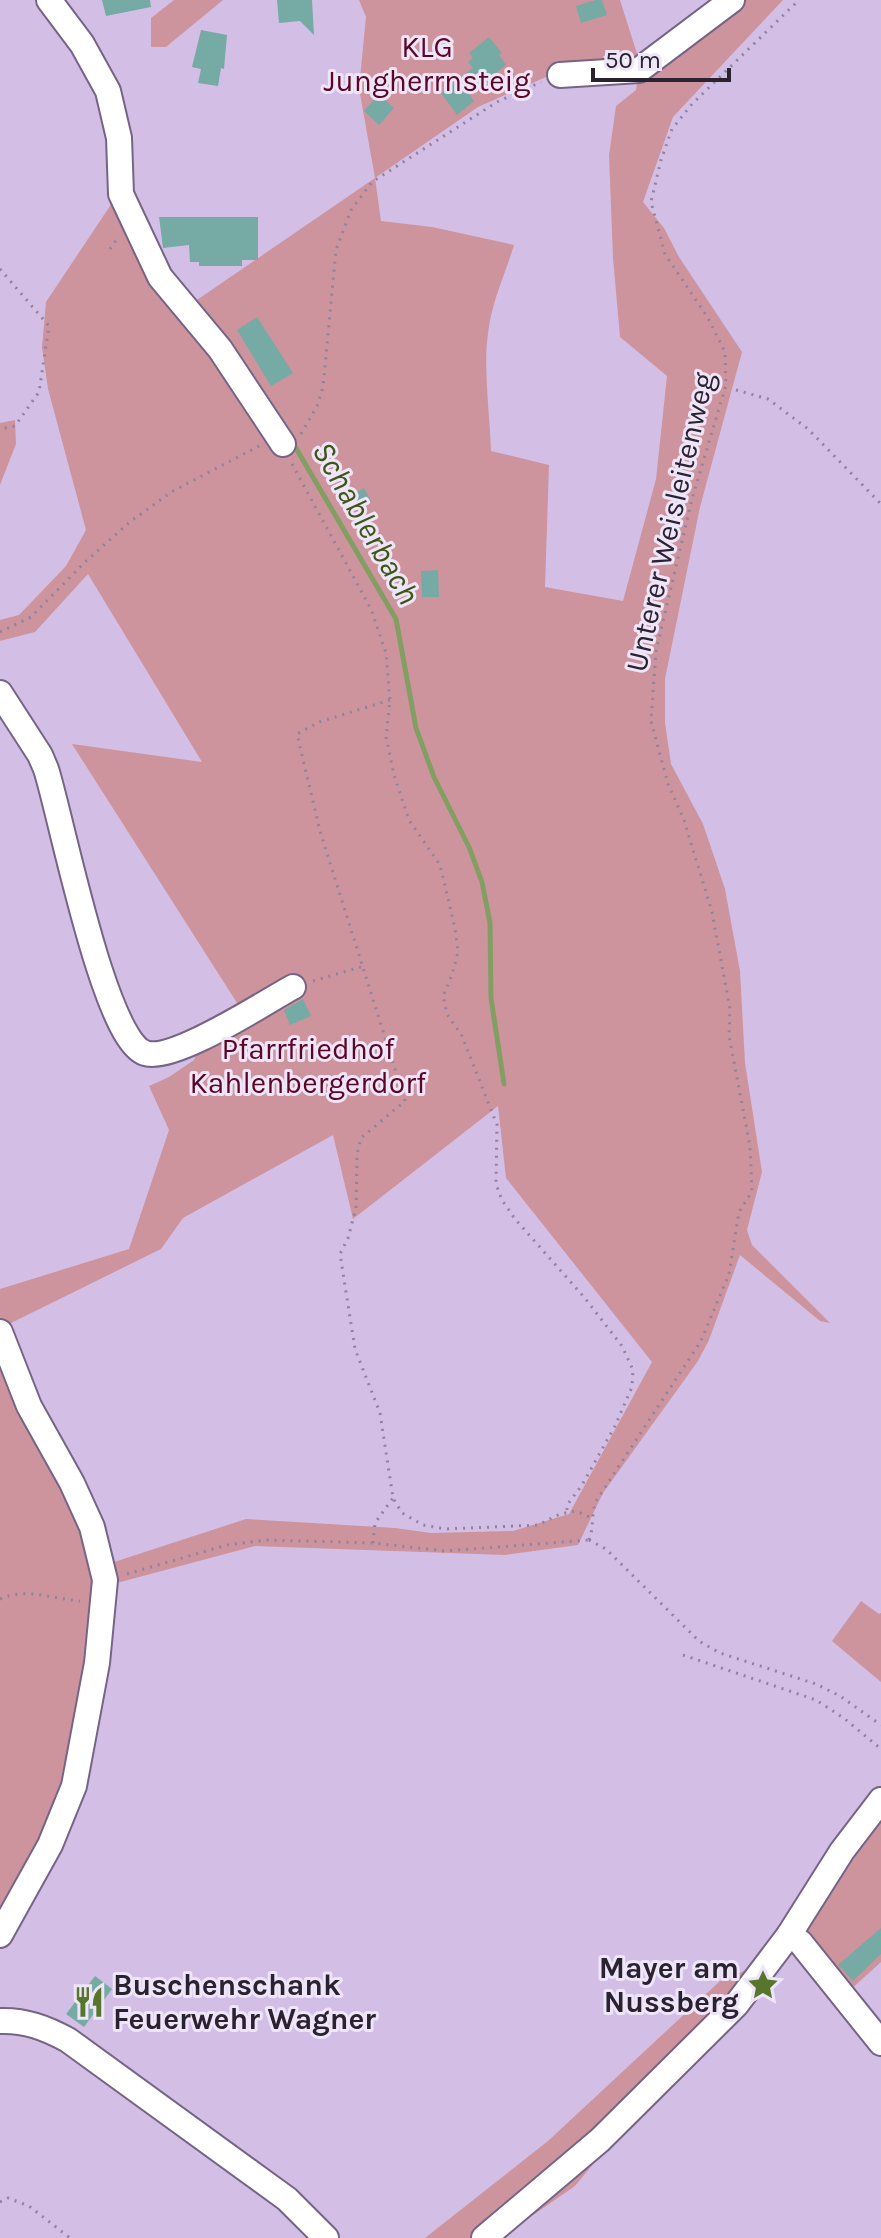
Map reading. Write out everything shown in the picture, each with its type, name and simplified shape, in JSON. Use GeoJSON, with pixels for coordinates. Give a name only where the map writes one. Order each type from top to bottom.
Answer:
{"type":"FeatureCollection","features":[{"type":"Feature","properties":{"kind":"street"},"geometry":{"type":"LineString","coordinates":[[49,0],[82,44],[108,91],[119,138],[121,194],[160,277],[220,349],[285,447]]}},
{"type":"Feature","properties":{"kind":"street"},"geometry":{"type":"LineString","coordinates":[[560,75],[639,70],[732,0]]}},
{"type":"Feature","properties":{"kind":"street"},"geometry":{"type":"LineString","coordinates":[[0,693],[46,769],[71,871],[102,975],[115,1012],[134,1047],[145,1054],[156,1054],[192,1043],[293,987]]}},
{"type":"Feature","properties":{"kind":"street"},"geometry":{"type":"LineString","coordinates":[[0,1332],[33,1414],[72,1483],[92,1527],[104,1591],[87,1723],[68,1804],[50,1845],[0,1935]]}},
{"type":"Feature","properties":{"kind":"street"},"geometry":{"type":"LineString","coordinates":[[484,2238],[600,2140],[736,2005],[789,1935],[842,1851],[881,1800]]}},
{"type":"Feature","properties":{"kind":"street"},"geometry":{"type":"LineString","coordinates":[[789,1935],[800,1942],[881,2043]]}},
{"type":"Feature","properties":{"kind":"street"},"geometry":{"type":"LineString","coordinates":[[0,2021],[17,2020],[32,2024],[68,2040],[287,2199],[326,2238]]}},
{"type":"Feature","properties":{"kind":"path","name":"Unterer Weisleitenweg"},"geometry":{"type":"LineString","coordinates":[[589,1540],[596,1501],[701,1341],[729,1274],[739,1212],[752,1191],[750,1146],[729,1036],[730,1009],[712,912],[684,820],[668,784],[651,721],[656,651],[692,499],[726,385],[725,352],[708,318],[665,254],[651,202],[672,129],[692,104],[799,0]]}},
{"type":"Feature","properties":{"kind":"path"},"geometry":{"type":"LineString","coordinates":[[0,632],[10,630],[31,617],[131,521],[173,491],[285,447],[317,406],[323,387],[336,250],[351,210],[372,182],[497,102],[560,75]]}},
{"type":"Feature","properties":{"kind":"path"},"geometry":{"type":"LineString","coordinates":[[0,269],[49,326],[39,392],[15,426],[0,429]]}},
{"type":"Feature","properties":{"kind":"path"},"geometry":{"type":"LineString","coordinates":[[736,390],[768,399],[808,429],[881,504]]}},
{"type":"Feature","properties":{"kind":"path"},"geometry":{"type":"LineString","coordinates":[[285,447],[371,609],[386,653],[390,700],[386,737],[394,775],[409,820],[440,865],[458,952],[443,996],[447,1014],[462,1036],[497,1125],[496,1184],[499,1192],[515,1219],[584,1297],[622,1346],[633,1370],[632,1387],[615,1426],[582,1485],[567,1505],[567,1513]]}},
{"type":"Feature","properties":{"kind":"path"},"geometry":{"type":"LineString","coordinates":[[390,700],[319,722],[297,734],[320,831],[405,1101],[361,1138],[357,1155],[356,1208],[340,1254],[355,1349],[380,1413],[393,1498],[402,1513],[423,1525],[446,1529],[538,1525],[576,1511],[591,1518]]}},
{"type":"Feature","properties":{"kind":"path"},"geometry":{"type":"LineString","coordinates":[[293,987],[364,966]]}},
{"type":"Feature","properties":{"kind":"path"},"geometry":{"type":"LineString","coordinates":[[373,1543],[375,1523],[393,1498]]}},
{"type":"Feature","properties":{"kind":"path"},"geometry":{"type":"LineString","coordinates":[[0,1599],[11,1594],[34,1592],[76,1601],[227,1545],[267,1540],[373,1543],[445,1551],[589,1540],[606,1549],[699,1641],[720,1653],[816,1684],[840,1696],[881,1725]]}},
{"type":"Feature","properties":{"kind":"path"},"geometry":{"type":"LineString","coordinates":[[683,1655],[816,1700],[881,1749]]}},
{"type":"Feature","properties":{"kind":"path"},"geometry":{"type":"LineString","coordinates":[[0,2202],[8,2198],[29,2206],[70,2238]]}},
{"type":"Feature","properties":{"kind":"green space"},"geometry":{"type":"Polygon","coordinates":[[[174,0],[223,0],[166,47],[151,47],[151,18],[174,0]]]}},
{"type":"Feature","properties":{"kind":"green space"},"geometry":{"type":"Polygon","coordinates":[[[359,0],[620,0],[640,63],[720,0],[783,0],[673,117],[643,202],[664,228],[679,257],[742,352],[700,507],[665,679],[665,723],[671,764],[703,824],[725,889],[740,971],[745,1063],[762,1172],[747,1230],[752,1245],[830,1323],[820,1321],[740,1255],[709,1340],[698,1361],[603,1493],[578,1545],[505,1555],[255,1546],[113,1584],[85,1763],[0,1945],[0,1364],[22,1418],[62,1488],[82,1531],[94,1590],[111,1563],[246,1519],[431,1533],[513,1531],[569,1514],[652,1362],[506,1178],[498,1106],[353,1219],[333,1135],[183,1218],[161,1249],[5,1326],[0,1317],[0,1289],[129,1249],[169,1130],[149,1086],[194,1060],[198,1048],[239,1006],[72,744],[202,762],[88,574],[35,632],[0,641],[0,620],[19,615],[66,566],[86,530],[48,389],[42,347],[46,302],[112,203],[154,278],[194,302],[375,178],[359,88],[366,17],[359,0]],[[640,64],[555,73],[478,107],[375,178],[381,221],[432,227],[514,245],[495,300],[488,334],[486,376],[491,451],[549,465],[545,587],[623,601],[656,479],[667,376],[620,337],[613,258],[609,155],[616,106],[636,90],[640,64]]]}},
{"type":"Feature","properties":{"kind":"green space"},"geometry":{"type":"Polygon","coordinates":[[[15,420],[16,444],[0,485],[0,423],[15,420]]]}},
{"type":"Feature","properties":{"kind":"green space"},"geometry":{"type":"Polygon","coordinates":[[[861,1601],[881,1613],[881,1682],[832,1641],[861,1601]]]}},
{"type":"Feature","properties":{"kind":"green space","name":"Mayer am Nussberg"},"geometry":{"type":"Polygon","coordinates":[[[881,1811],[881,1962],[848,1992],[808,1946],[805,1929],[881,1811]]]}},
{"type":"Feature","properties":{"kind":"green space"},"geometry":{"type":"Polygon","coordinates":[[[756,1966],[575,2186],[500,2238],[425,2238],[548,2141],[720,1981],[756,1966]]]}},
{"type":"Feature","properties":{"kind":"building"},"geometry":{"type":"Polygon","coordinates":[[[102,0],[150,0],[151,7],[106,16],[102,0]]]}},
{"type":"Feature","properties":{"kind":"building"},"geometry":{"type":"Polygon","coordinates":[[[277,0],[312,0],[314,35],[300,21],[279,23],[277,0]]]}},
{"type":"Feature","properties":{"kind":"building"},"geometry":{"type":"Polygon","coordinates":[[[602,0],[607,15],[581,23],[576,6],[602,0]]]}},
{"type":"Feature","properties":{"kind":"building"},"geometry":{"type":"Polygon","coordinates":[[[201,30],[227,35],[224,69],[221,68],[218,86],[198,83],[201,69],[192,67],[201,30]]]}},
{"type":"Feature","properties":{"kind":"building"},"geometry":{"type":"Polygon","coordinates":[[[489,37],[502,53],[499,55],[506,65],[469,94],[474,101],[457,115],[441,93],[473,68],[468,62],[473,58],[469,53],[489,37]]]}},
{"type":"Feature","properties":{"kind":"building"},"geometry":{"type":"Polygon","coordinates":[[[379,94],[394,108],[379,125],[364,111],[379,94]]]}},
{"type":"Feature","properties":{"kind":"building"},"geometry":{"type":"Polygon","coordinates":[[[159,217],[258,217],[258,260],[242,260],[242,266],[199,266],[199,262],[190,262],[189,245],[163,248],[159,217]]]}},
{"type":"Feature","properties":{"kind":"building"},"geometry":{"type":"Polygon","coordinates":[[[257,317],[293,373],[271,386],[237,330],[257,317]]]}},
{"type":"Feature","properties":{"kind":"building"},"geometry":{"type":"Polygon","coordinates":[[[364,488],[371,501],[350,513],[342,500],[364,488]]]}},
{"type":"Feature","properties":{"kind":"building"},"geometry":{"type":"Polygon","coordinates":[[[438,570],[439,597],[422,597],[421,571],[438,570]]]}},
{"type":"Feature","properties":{"kind":"building"},"geometry":{"type":"Polygon","coordinates":[[[303,999],[311,1016],[290,1025],[284,1010],[303,999]]]}},
{"type":"Feature","properties":{"kind":"building"},"geometry":{"type":"Polygon","coordinates":[[[881,1928],[881,1954],[853,1981],[838,1965],[881,1928]]]}},
{"type":"Feature","properties":{"kind":"building","name":"Buschenschank Feuerwehr Wagner"},"geometry":{"type":"Polygon","coordinates":[[[95,1976],[112,1989],[84,2027],[66,2014],[95,1976]]]}},
{"type":"Feature","properties":{"kind":"waterway","name":"Schablerbach"},"geometry":{"type":"LineString","coordinates":[[293,443],[396,619],[416,728],[434,777],[469,847],[482,882],[490,923],[491,998],[504,1084]]}},
{"type":"Feature","properties":{"kind":"place","name":"Mayer am Nussberg"},"geometry":{"type":"Point","coordinates":[763,1985]}},
{"type":"Feature","properties":{"kind":"place","name":"Buschenschank Feuerwehr Wagner"},"geometry":{"type":"Point","coordinates":[89,2002]}},
{"type":"Feature","properties":{"kind":"park label","name":"KLG Jungherrnsteig"},"geometry":{"type":"Point","coordinates":[427,64]}},
{"type":"Feature","properties":{"kind":"park label","name":"Pfarrfriedhof Kahlenbergerdorf"},"geometry":{"type":"Point","coordinates":[308,1066]}}]}
